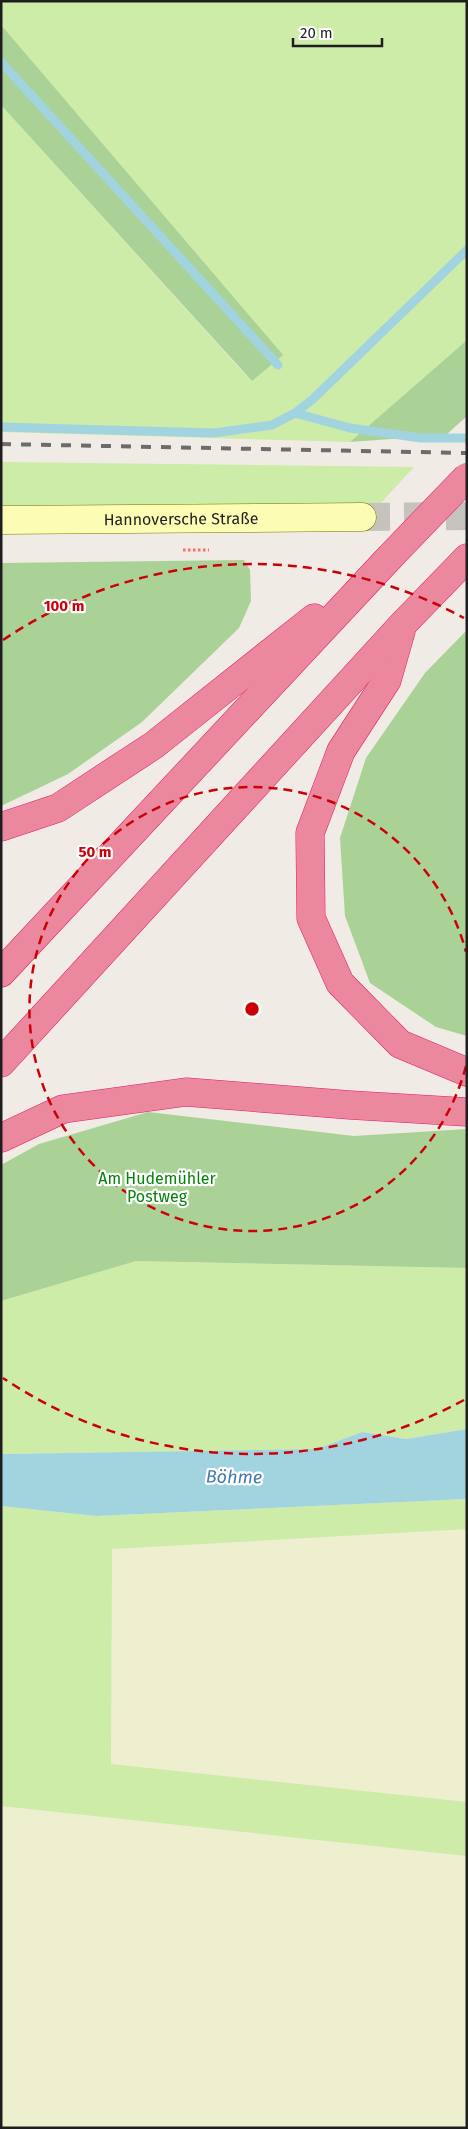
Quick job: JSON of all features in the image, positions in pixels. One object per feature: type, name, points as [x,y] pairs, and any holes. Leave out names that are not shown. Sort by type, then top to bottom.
[{"type":"highway","points":[[1,973],[467,477]]},
{"type":"highway","points":[[1,827],[58,808],[154,745],[389,558]]},
{"type":"highway","points":[[1,1063],[403,624],[467,558]]},
{"type":"highway","points":[[403,624],[387,680],[341,751],[310,833],[311,918],[340,983],[400,1044],[467,1072]]},
{"type":"highway","points":[[1,1138],[63,1109],[186,1092],[467,1112]]},
{"type":"main road","name":"Hannoversche Straße","points":[[1,520],[362,517]]},
{"type":"green space","points":[[1,1],[467,1],[467,340],[350,442],[1,432],[1,105],[251,381],[1,25]]},
{"type":"green space","points":[[1,25],[283,355],[252,381],[1,105]]},
{"type":"green space","points":[[467,340],[467,416],[446,435],[350,442]]},
{"type":"green space","points":[[1,462],[414,467],[379,505],[1,507]]},
{"type":"green space","points":[[244,560],[250,570],[251,601],[239,628],[142,722],[68,774],[1,806],[1,563]]},
{"type":"green space","points":[[467,630],[467,1036],[436,1027],[370,983],[345,916],[340,838],[366,758],[425,673]]},
{"type":"green space","name":"Am Hudemühler Postweg","points":[[148,1112],[354,1136],[467,1129],[467,1268],[136,1261],[1,1301],[1,1165],[39,1144]]},
{"type":"green space","points":[[136,1261],[467,1268],[467,1429],[406,1439],[362,1432],[317,1449],[1,1454],[1,1301]]},
{"type":"green space","points":[[467,1499],[467,1529],[112,1549],[111,1764],[467,1802],[467,1856],[1,1806],[1,1506],[96,1516]]},
{"type":"green space","points":[[467,1529],[467,1802],[111,1764],[112,1549]]},
{"type":"green space","points":[[1,1806],[467,1856],[467,2128],[1,2128]]},
{"type":"water","name":"Böhme","points":[[467,1429],[467,1499],[96,1516],[1,1506],[1,1454],[317,1449],[362,1432],[406,1439]]},
{"type":"waterway","points":[[1,62],[278,365]]},
{"type":"waterway","points":[[1,427],[214,433],[272,425],[295,413],[313,399],[467,250]]},
{"type":"waterway","points":[[295,413],[350,428],[421,438],[467,438]]},
{"type":"tunnel","points":[[362,517],[467,516]]},
{"type":"railway","points":[[1,444],[467,453]]}]
